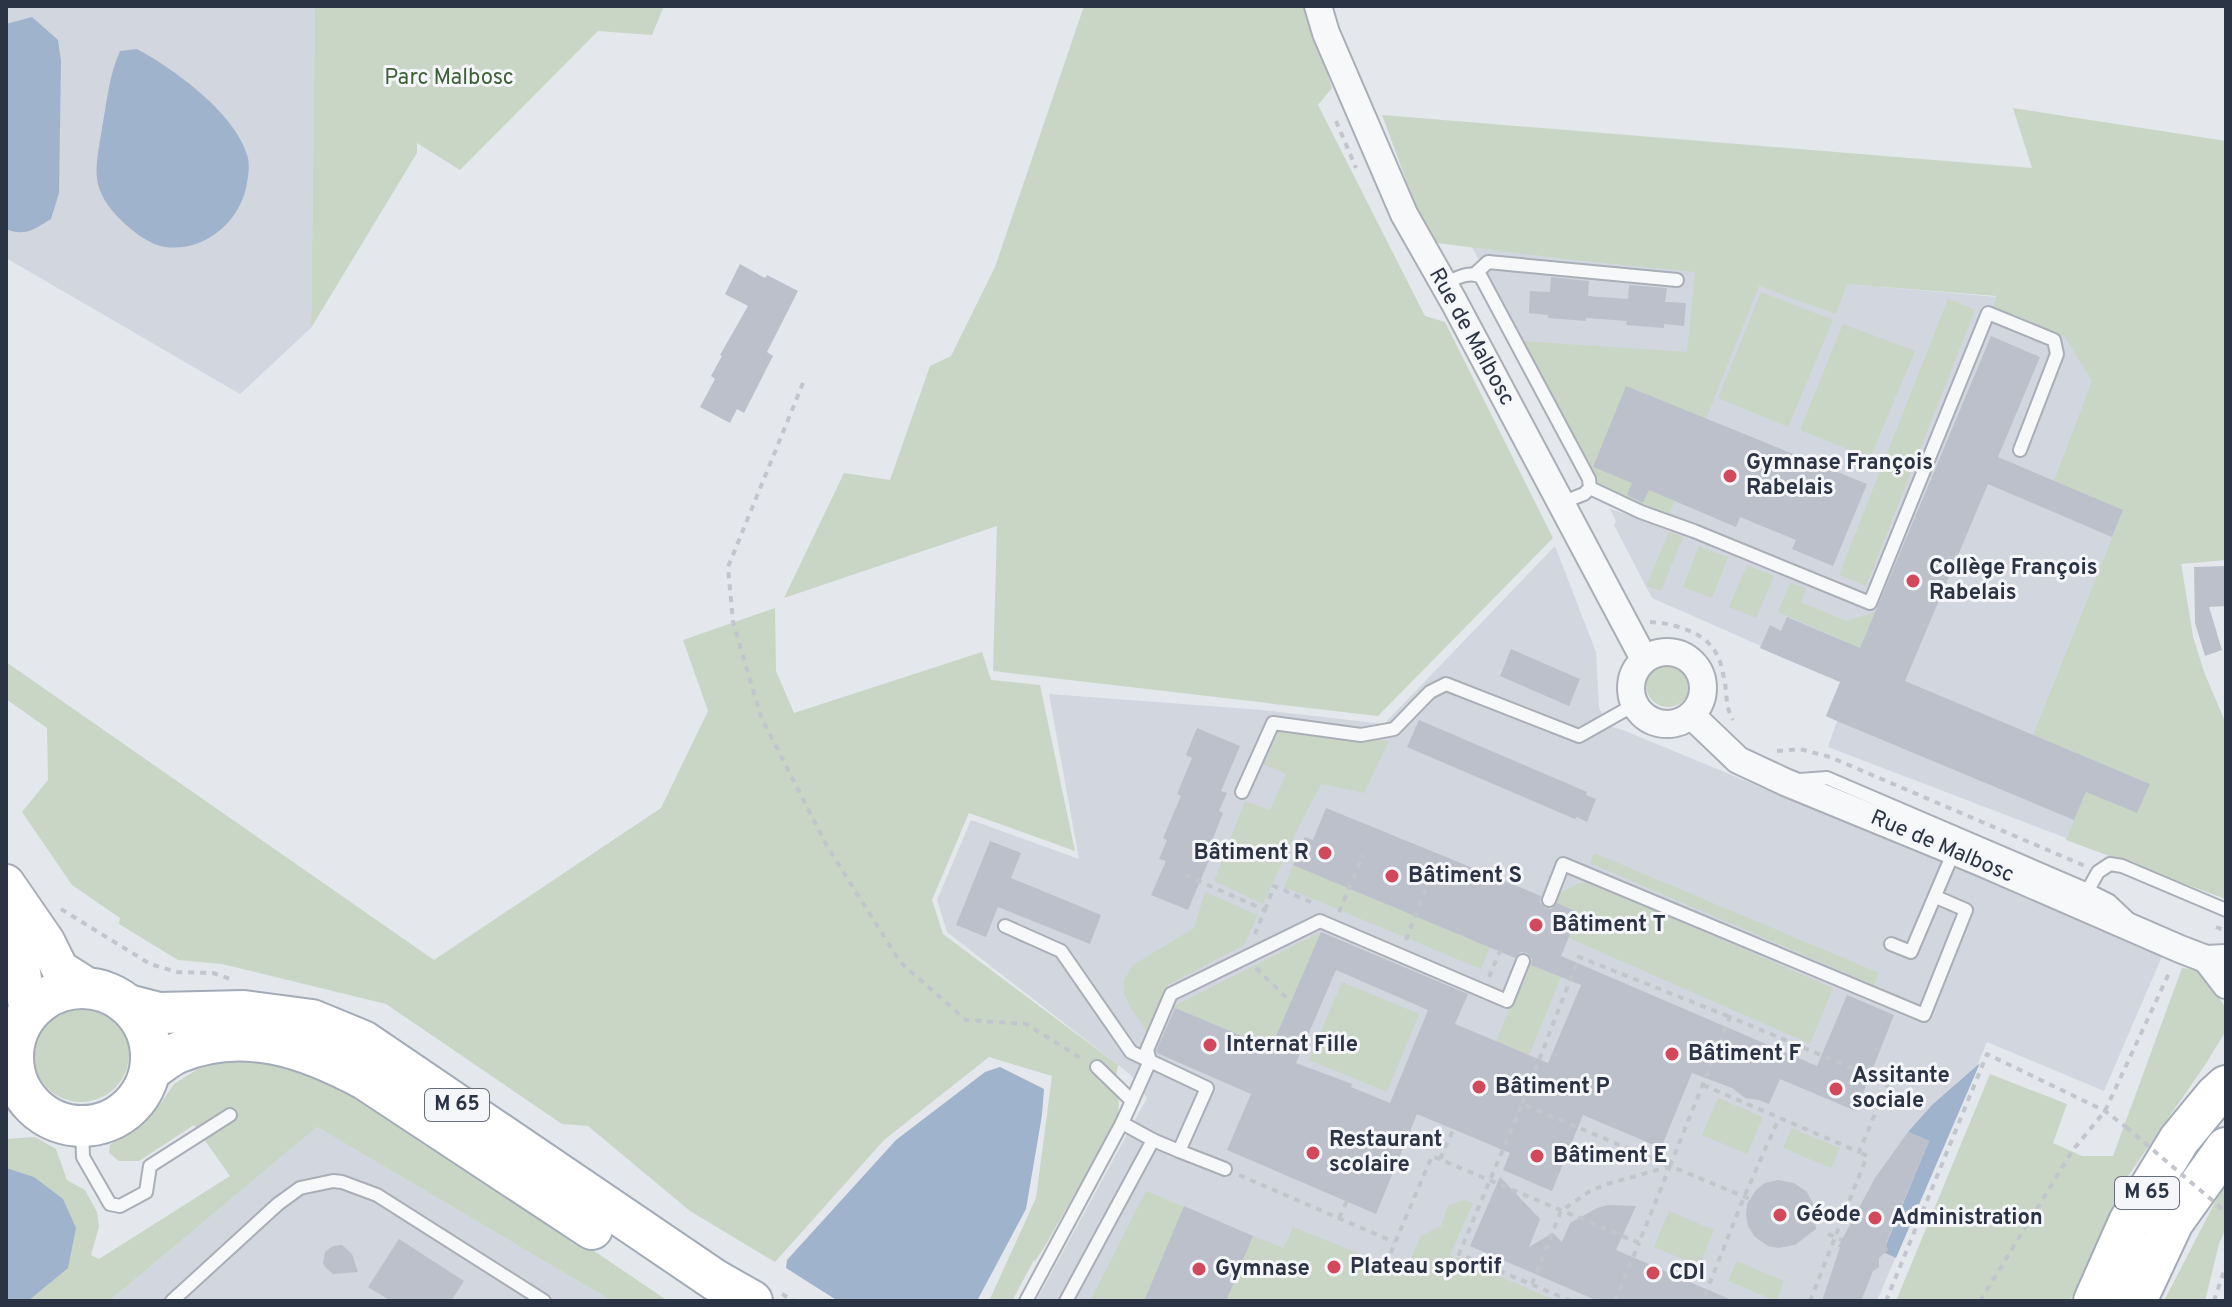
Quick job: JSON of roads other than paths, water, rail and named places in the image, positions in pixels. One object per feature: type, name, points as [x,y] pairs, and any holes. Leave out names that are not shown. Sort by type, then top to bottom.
[{"type":"main road","points":[[6,883],[46,941],[60,969],[90,988],[111,994],[128,1005],[141,1018],[152,1052],[151,1070],[145,1088],[134,1104],[119,1117],[82,1127],[19,1110],[22,1091],[9,1057],[20,1027],[40,1002],[56,993],[90,988]]},
{"type":"main road","points":[[6,931],[21,965],[28,1014]]},
{"type":"main road","name":"M 65","points":[[128,1005],[159,1013],[244,1011],[312,1020],[363,1041],[715,1280],[752,1301]]},
{"type":"main road","name":"M 65","points":[[151,1070],[175,1054],[207,1043],[245,1040],[282,1045],[329,1060],[366,1080],[699,1301]]},
{"type":"main road","name":"M 65","points":[[2094,1301],[2129,1222],[2179,1140],[2223,1082]]},
{"type":"main road","name":"M 65","points":[[2136,1301],[2173,1222],[2226,1148]]},
{"type":"street","name":"Rue de Malbosc","points":[[1318,6],[1326,33],[1404,214],[1644,659]]},
{"type":"street","points":[[1667,652],[1690,660],[1699,671],[1703,683],[1702,695],[1691,715],[1680,722],[1668,724],[1656,723],[1642,715],[1634,705],[1631,680],[1644,659],[1667,652]]},
{"type":"street","name":"Rue de Malbosc","points":[[1691,715],[1738,760],[1785,782],[2142,931],[2216,958],[2226,985]]},
{"type":"lane","points":[[1475,274],[1488,262],[1677,280]]},
{"type":"lane","points":[[1444,284],[1465,275],[1481,277],[1589,479],[1590,488]]},
{"type":"lane","points":[[1590,488],[1641,512],[1870,603],[1988,313],[2054,340],[2057,354],[2020,450]]},
{"type":"lane","points":[[1561,503],[1584,494],[1590,488]]},
{"type":"lane","points":[[1242,792],[1273,723],[1361,735],[1394,729],[1430,692],[1446,684],[1579,736],[1634,705]]},
{"type":"lane","points":[[1785,782],[1827,778],[2088,890],[2110,901],[2142,931]]},
{"type":"lane","points":[[1891,944],[1911,952],[1954,851]]},
{"type":"lane","points":[[1549,900],[1563,864],[1924,1015],[1966,910],[1936,897]]},
{"type":"lane","points":[[2088,890],[2098,872],[2110,864],[2122,866],[2226,910]]},
{"type":"lane","points":[[1026,1301],[1122,1123],[1150,1061],[1147,1050],[1171,994],[1320,921],[1507,1001],[1523,961]]},
{"type":"lane","points":[[1005,926],[1061,951],[1131,1052],[1207,1088],[1179,1151]]},
{"type":"lane","points":[[1097,1067],[1132,1101]]},
{"type":"lane","points":[[82,1127],[83,1157],[110,1204],[120,1206],[146,1192],[150,1166],[230,1115]]},
{"type":"lane","points":[[1122,1123],[1153,1140],[1225,1169]]},
{"type":"lane","points":[[1066,1301],[1153,1140]]},
{"type":"lane","points":[[172,1301],[278,1204],[300,1188],[333,1181],[377,1195],[544,1301]]},
{"type":"water","points":[[32,17],[58,40],[61,61],[59,193],[51,219],[35,229],[19,232],[6,229],[6,24]]},
{"type":"water","points":[[137,49],[168,68],[218,109],[242,142],[248,158],[246,188],[235,213],[217,233],[193,245],[165,247],[142,238],[104,200],[97,179],[113,70],[120,51]]},
{"type":"water","points":[[1980,1063],[1896,1258],[1883,1252],[1929,1141],[1908,1132],[1932,1105]]},
{"type":"water","points":[[1000,1067],[1044,1089],[1042,1115],[1026,1209],[977,1301],[838,1301],[786,1268],[787,1260],[896,1140],[985,1072]]},
{"type":"water","points":[[6,1168],[34,1177],[63,1199],[76,1228],[68,1268],[28,1301],[6,1301]]},
{"type":"place","name":"Gymnase François Rabelais","points":[[1730,476]]},
{"type":"place","name":"Collège François Rabelais","points":[[1913,581]]},
{"type":"place","name":"Bâtiment R","points":[[1325,853]]},
{"type":"place","name":"Bâtiment S","points":[[1392,876]]},
{"type":"place","name":"Bâtiment T","points":[[1536,925]]},
{"type":"place","name":"Internat Fille","points":[[1210,1045]]},
{"type":"place","name":"Bâtiment F","points":[[1672,1054]]},
{"type":"place","name":"Bâtiment P","points":[[1479,1087]]},
{"type":"place","name":"Assitante sociale","points":[[1836,1089]]},
{"type":"place","name":"Restaurant scolaire","points":[[1313,1153]]},
{"type":"place","name":"Bâtiment E","points":[[1537,1156]]},
{"type":"place","name":"Géode","points":[[1780,1215]]},
{"type":"place","name":"Administration","points":[[1875,1218]]},
{"type":"place","name":"Plateau sportif","points":[[1334,1267]]},
{"type":"place","name":"Gymnase","points":[[1199,1269]]},
{"type":"place","name":"CDI","points":[[1653,1273]]},
{"type":"park label","name":"Parc Malbosc","points":[[449,78]]}]
